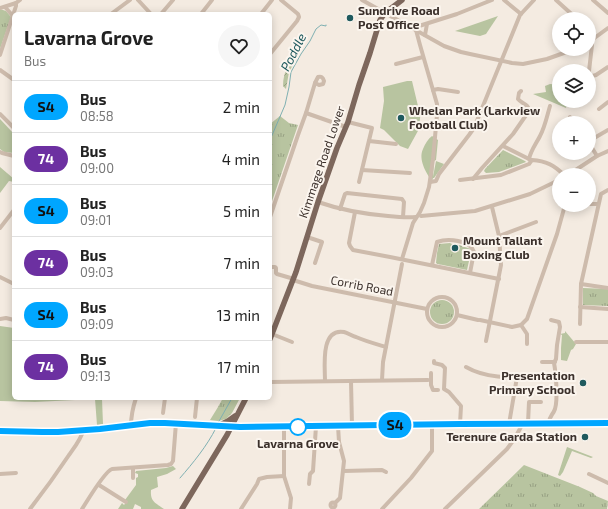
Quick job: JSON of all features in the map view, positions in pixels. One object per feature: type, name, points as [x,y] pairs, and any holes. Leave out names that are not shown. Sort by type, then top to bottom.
[{"type":"main road","name":"Kimmage Road Lower","points":[[273,323],[293,279],[318,202],[347,124],[382,16],[402,0]]},
{"type":"main road","points":[[182,509],[227,435],[245,400]]},
{"type":"main road","points":[[217,426],[238,414]]},
{"type":"main road","points":[[238,414],[239,421],[245,427]]},
{"type":"main road","points":[[0,431],[42,432],[83,430],[150,423],[176,423],[231,427],[284,427],[608,423]]},
{"type":"main road","points":[[217,426],[227,435]]},
{"type":"street","points":[[2,8],[20,0]]},
{"type":"street","points":[[114,12],[130,0]]},
{"type":"street","points":[[138,0],[149,12]]},
{"type":"street","points":[[163,12],[173,0]]},
{"type":"street","points":[[203,12],[212,0]]},
{"type":"street","points":[[263,12],[272,0]]},
{"type":"street","points":[[272,52],[297,22],[299,17],[298,14],[281,0]]},
{"type":"street","points":[[362,0],[444,46],[461,52],[519,64],[555,56]]},
{"type":"street","points":[[416,30],[419,26],[492,0]]},
{"type":"street","points":[[504,0],[521,14]]},
{"type":"street","points":[[430,184],[432,186],[436,181],[439,174],[474,128],[521,14],[534,0]]},
{"type":"street","points":[[556,0],[569,12]]},
{"type":"street","points":[[593,0],[608,13]]},
{"type":"street","points":[[14,12],[16,3]]},
{"type":"street","points":[[2,8],[12,15]]},
{"type":"street","points":[[419,42],[422,36],[425,35],[427,24]]},
{"type":"street","points":[[0,55],[12,28]]},
{"type":"street","points":[[596,36],[608,28]]},
{"type":"street","points":[[382,380],[386,342],[402,262],[413,222],[420,212],[427,196],[433,159],[437,104],[416,30]]},
{"type":"street","points":[[396,64],[423,57]]},
{"type":"street","points":[[596,76],[608,67]]},
{"type":"street","points":[[0,70],[12,79]]},
{"type":"street","points":[[272,212],[315,83]]},
{"type":"street","points":[[433,90],[438,89],[458,92]]},
{"type":"street","points":[[474,179],[524,120],[529,110],[528,106],[517,98],[521,91]]},
{"type":"street","points":[[599,109],[608,102]]},
{"type":"street","points":[[460,180],[503,174],[529,164],[531,160],[530,152],[547,121],[550,106]]},
{"type":"street","points":[[306,113],[347,124],[372,128],[359,182]]},
{"type":"street","points":[[0,114],[12,126]]},
{"type":"street","points":[[596,137],[608,128]]},
{"type":"street","points":[[369,141],[396,144]]},
{"type":"street","points":[[503,146],[531,160],[541,160],[558,168]]},
{"type":"street","points":[[579,168],[608,151]]},
{"type":"street","points":[[0,152],[2,154],[12,156]]},
{"type":"street","points":[[482,168],[485,177]]},
{"type":"street","points":[[362,170],[410,173]]},
{"type":"street","points":[[421,216],[469,212],[492,207],[530,194],[552,183]]},
{"type":"street","points":[[580,324],[581,284],[598,204],[601,194],[608,190]]},
{"type":"street","points":[[340,209],[344,194],[347,193],[402,199],[404,202],[403,217]]},
{"type":"street","points":[[318,202],[355,212],[416,218]]},
{"type":"street","points":[[486,341],[499,279],[501,260],[499,236],[492,207]]},
{"type":"street","points":[[355,212],[349,243],[353,250],[390,257],[402,262],[432,265],[499,279]]},
{"type":"street","points":[[457,315],[512,327],[521,325],[527,319],[557,234],[563,212]]},
{"type":"street","points":[[0,228],[12,213]]},
{"type":"street","points":[[499,236],[536,222]]},
{"type":"street","points":[[307,238],[322,242],[315,263]]},
{"type":"street","points":[[432,265],[437,242],[448,240],[458,242],[470,246],[474,252],[470,273]]},
{"type":"street","name":"Corrib Road","points":[[272,267],[276,268],[277,274],[312,286],[427,309]]},
{"type":"street","points":[[0,277],[12,283]]},
{"type":"street","points":[[581,284],[608,288]]},
{"type":"street","points":[[443,297],[453,301],[458,310],[456,319],[452,325],[437,327],[429,320],[427,316],[427,309],[433,300],[443,297]]},
{"type":"street","points":[[580,307],[608,309]]},
{"type":"street","points":[[0,319],[6,318],[12,320]]},
{"type":"street","points":[[549,423],[556,404],[556,371],[554,365],[560,324],[559,322],[551,320]]},
{"type":"street","points":[[521,325],[527,334],[527,344]]},
{"type":"street","points":[[559,330],[565,332]]},
{"type":"street","points":[[326,381],[325,355],[326,346],[331,335],[338,332],[346,333],[386,347]]},
{"type":"street","points":[[272,336],[292,342]]},
{"type":"street","points":[[576,342],[608,342]]},
{"type":"street","points":[[434,361],[434,364],[442,365],[445,368],[444,389],[461,404],[460,424]]},
{"type":"street","points":[[542,362],[555,362]]},
{"type":"street","points":[[466,367],[470,370],[491,375],[531,377]]},
{"type":"street","points":[[431,373],[431,385],[433,390],[438,390]]},
{"type":"street","points":[[509,424],[517,377]]},
{"type":"street","points":[[272,382],[428,380]]},
{"type":"street","points":[[351,381],[352,426]]},
{"type":"street","points":[[131,424],[135,400]]},
{"type":"street","points":[[163,413],[166,400]]},
{"type":"street","points":[[195,417],[197,400]]},
{"type":"street","points":[[446,509],[507,449],[526,423],[529,402],[541,402]]},
{"type":"street","points":[[83,509],[109,471],[112,469],[171,464],[173,461],[176,423]]},
{"type":"street","points":[[382,509],[411,478],[432,451],[432,424]]},
{"type":"street","points":[[516,424],[517,434]]},
{"type":"street","points":[[309,484],[310,474],[313,471],[316,426]]},
{"type":"street","points":[[335,503],[340,498],[344,470],[344,461],[339,442],[338,426]]},
{"type":"street","points":[[284,427],[284,476],[291,498],[290,509]]},
{"type":"street","points":[[30,509],[73,450],[83,430]]},
{"type":"street","points":[[133,468],[133,478]]},
{"type":"street","points":[[344,470],[382,470],[386,472]]},
{"type":"street","points":[[0,474],[16,473]]},
{"type":"street","points":[[589,474],[608,483]]},
{"type":"street","points":[[241,509],[259,479],[284,476]]},
{"type":"street","points":[[99,485],[126,502]]},
{"type":"green space","points":[[0,9],[6,11],[11,17],[0,49]]},
{"type":"green space","points":[[498,16],[486,34],[480,36],[455,31]]},
{"type":"green space","points":[[297,47],[301,50],[289,72],[286,89],[283,86],[284,75]]},
{"type":"green space","name":"Whelan Park (Larkview Football Club)","points":[[412,81],[418,106],[421,108],[419,129],[408,149],[400,146],[380,128],[384,101],[383,87]]},
{"type":"green space","points":[[552,84],[552,102],[533,94],[546,92],[545,86]]},
{"type":"green space","points":[[280,116],[289,123],[298,125],[272,201],[272,122]]},
{"type":"green space","points":[[0,119],[12,132],[12,153],[4,152],[0,149]]},
{"type":"green space","points":[[432,136],[438,140],[433,177],[436,161],[444,164],[432,181],[425,170],[421,157],[425,145]]},
{"type":"green space","points":[[503,150],[526,162],[499,172],[486,173],[484,171],[485,169]]},
{"type":"green space","points":[[0,167],[12,177],[12,182],[9,181],[0,193]]},
{"type":"green space","points":[[439,244],[452,244],[451,249],[458,250],[459,245],[471,249],[467,270],[436,263]]},
{"type":"green space","points":[[583,288],[608,289],[608,306],[583,305]]},
{"type":"green space","points":[[442,300],[451,303],[454,312],[451,321],[442,324],[433,321],[430,312],[433,303]]},
{"type":"green space","points":[[0,326],[12,328],[12,400],[75,400],[35,402],[0,401]]},
{"type":"green space","points":[[565,331],[576,344],[571,350],[567,361],[561,360],[562,335],[560,334],[565,333]]},
{"type":"green space","points":[[95,400],[102,400],[103,424],[97,425]]},
{"type":"green space","points":[[222,400],[239,400],[232,413],[226,419],[218,421],[210,420]]},
{"type":"green space","points":[[567,447],[593,457],[591,458],[572,451],[560,476],[558,475]]},
{"type":"green space","points":[[524,465],[593,493],[596,496],[608,501],[607,509],[479,509]]},
{"type":"green space","points":[[173,466],[176,469],[157,477],[158,487],[151,490],[151,497],[153,500],[164,509],[141,509],[141,507],[135,504],[133,509],[118,509],[122,503],[124,505],[127,501],[125,500],[136,485],[136,478],[138,477],[138,474],[135,473],[136,471]]},
{"type":"waterway","name":"Poddle","points":[[272,135],[285,105],[291,72],[316,29],[321,25],[326,25]]},
{"type":"waterway","name":"Poddle","points":[[218,423],[231,400]]},
{"type":"waterway","name":"Poddle","points":[[180,478],[204,448],[216,428]]},
{"type":"bus line","name":"S4","points":[[0,431],[58,432],[150,423],[226,427],[266,427],[608,423]]},
{"type":"place","name":"Sundrive Road Post Office","points":[[350,18]]},
{"type":"place","name":"Whelan Park (Larkview Football Club)","points":[[401,118]]},
{"type":"place","name":"Mount Tallant Boxing Club","points":[[455,248]]},
{"type":"place","name":"Presentation Primary School","points":[[583,383]]},
{"type":"place","name":"Lavarna Grove","points":[[298,427]]},
{"type":"place","name":"Terenure Garda Station","points":[[585,437]]}]
